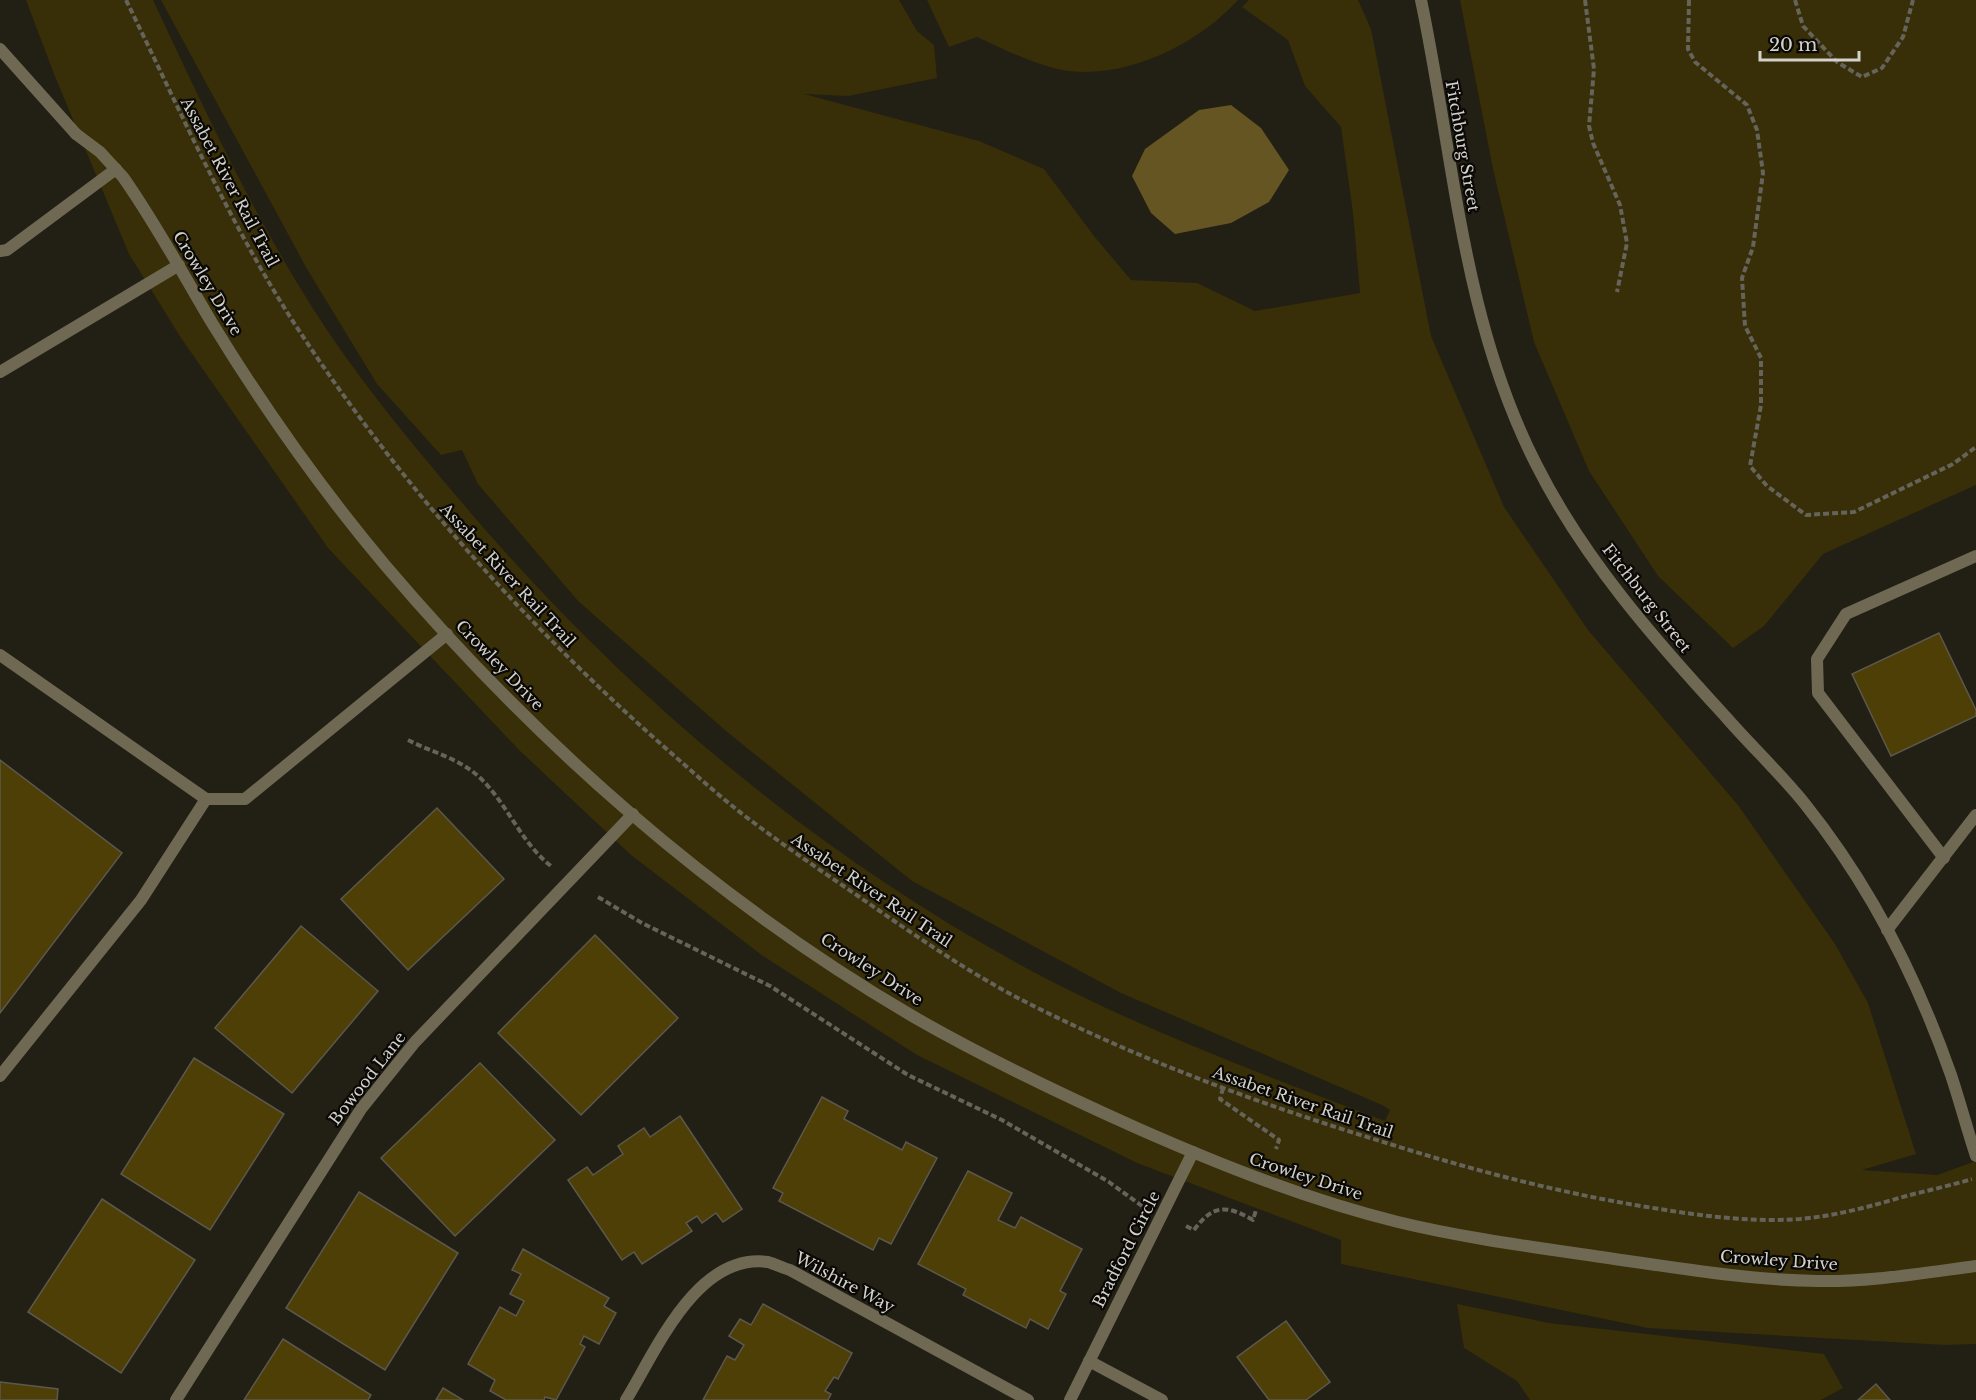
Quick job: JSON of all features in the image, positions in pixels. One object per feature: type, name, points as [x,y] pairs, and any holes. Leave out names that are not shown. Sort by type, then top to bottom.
[{"type":"street","name":"Fitchburg Street","points":[[1421,0],[1469,269],[1496,374],[1536,465],[1591,554],[1660,643],[1768,761],[1844,856],[1887,930],[1939,1044],[1976,1156]]},
{"type":"street","name":"Crowley Drive","points":[[0,49],[76,134],[116,169],[143,206],[236,360],[297,450],[350,522],[447,634],[525,716],[633,814],[766,918],[914,1016],[1067,1097],[1193,1152],[1258,1178],[1395,1221],[1536,1248],[1774,1279],[1850,1281],[1976,1266]]},
{"type":"street","points":[[0,251],[7,250],[116,169]]},
{"type":"street","points":[[0,372],[179,265]]},
{"type":"street","points":[[1944,858],[1818,693],[1817,659],[1846,614],[1976,556]]},
{"type":"street","points":[[0,655],[206,799],[245,799],[447,634]]},
{"type":"street","points":[[0,1076],[141,900],[206,799]]},
{"type":"street","name":"Bowood Lane","points":[[176,1400],[361,1109],[415,1042],[633,814]]},
{"type":"street","points":[[1887,930],[1976,815]]},
{"type":"street","name":"Bradford Circle","points":[[1070,1400],[1193,1152]]},
{"type":"street","name":"Wilshire Way","points":[[626,1400],[688,1299],[706,1281],[726,1269],[748,1262],[769,1263],[790,1270],[1028,1400]]},
{"type":"street","points":[[1089,1360],[1162,1400]]},
{"type":"path","name":"Assabet River Rail Trail","points":[[126,0],[195,147],[247,244],[292,321],[354,410],[406,478],[471,556],[551,642],[613,702],[758,826],[917,936],[1014,996],[1223,1088],[1298,1116],[1436,1159],[1570,1193],[1681,1213],[1768,1220],[1829,1216],[1866,1209],[1976,1177]]},
{"type":"path","points":[[1585,0],[1594,69],[1589,126],[1593,143],[1620,205],[1627,243],[1617,292]]},
{"type":"path","points":[[1689,0],[1688,49],[1695,62],[1747,105],[1757,130],[1763,173],[1753,247],[1742,278],[1745,326],[1761,358],[1761,405],[1750,466],[1767,486],[1806,515],[1854,512],[1953,464],[1976,447]]},
{"type":"path","points":[[1795,0],[1803,26],[1837,62],[1862,77],[1882,68],[1903,37],[1913,0]]},
{"type":"path","points":[[408,740],[464,765],[477,775],[528,843],[554,868]]},
{"type":"path","points":[[598,897],[642,923],[770,986],[908,1075],[1002,1120],[1109,1182],[1142,1206]]},
{"type":"path","points":[[1223,1088],[1220,1099],[1279,1140],[1276,1149]]},
{"type":"path","points":[[1186,1226],[1194,1230],[1202,1218],[1214,1210],[1236,1210],[1253,1220],[1256,1210]]},
{"type":"shaded area","points":[[26,0],[153,0],[228,156],[268,232],[312,307],[362,379],[434,470],[516,564],[583,634],[652,700],[724,763],[800,822],[878,878],[959,930],[1043,977],[1169,1036],[1385,1121],[1390,1110],[1382,1105],[1121,993],[912,881],[726,731],[578,601],[478,484],[462,450],[441,455],[377,384],[307,269],[161,0],[899,0],[917,31],[934,45],[937,78],[848,96],[804,94],[979,141],[1044,169],[1094,236],[1131,280],[1197,283],[1255,311],[1360,293],[1353,213],[1341,127],[1305,86],[1288,40],[1242,7],[1249,0],[1358,0],[1371,29],[1431,336],[1504,507],[1588,630],[1738,805],[1835,944],[1868,1003],[1916,1154],[1862,1170],[1937,1175],[1976,1161],[1976,1344],[1945,1345],[1648,1328],[1341,1264],[1341,1240],[1137,1163],[917,1055],[763,956],[631,855],[519,750],[328,548],[181,338],[129,254],[54,74]]},
{"type":"shaded area","points":[[927,0],[1238,0],[1221,17],[1179,46],[1131,65],[1106,71],[1081,72],[1036,63],[977,37],[949,47]]},
{"type":"shaded area","points":[[1460,0],[1976,0],[1976,485],[1823,554],[1764,626],[1733,648],[1658,576],[1589,471],[1534,342],[1493,169]]},
{"type":"shaded area","points":[[1231,105],[1261,128],[1289,170],[1269,202],[1231,223],[1175,234],[1151,213],[1132,176],[1145,149],[1199,110]]},
{"type":"shaded area","points":[[1457,1304],[1549,1323],[1824,1354],[1843,1388],[1821,1400],[1530,1400],[1517,1381],[1464,1348]]},
{"type":"building","points":[[1939,633],[1976,710],[1976,716],[1891,756],[1852,674]]},
{"type":"building","points":[[0,760],[122,853],[0,1013]]},
{"type":"building","points":[[437,808],[504,879],[408,970],[341,899]]},
{"type":"building","points":[[301,926],[378,991],[292,1093],[215,1028]]},
{"type":"building","points":[[595,935],[678,1018],[581,1115],[498,1033]]},
{"type":"building","points":[[194,1058],[284,1114],[210,1230],[121,1174]]},
{"type":"building","points":[[480,1063],[555,1140],[455,1236],[381,1158]]},
{"type":"building","points":[[822,1097],[848,1111],[844,1119],[902,1150],[906,1142],[937,1158],[891,1244],[879,1238],[873,1250],[779,1201],[783,1193],[773,1188]]},
{"type":"building","points":[[680,1116],[742,1209],[723,1222],[716,1213],[702,1223],[697,1216],[686,1223],[692,1231],[642,1264],[634,1252],[622,1260],[568,1180],[587,1167],[593,1175],[623,1154],[618,1146],[644,1128],[650,1137]]},
{"type":"building","points":[[968,1171],[1012,1193],[998,1220],[1015,1228],[1021,1217],[1082,1249],[1060,1291],[1066,1294],[1048,1329],[1030,1319],[1026,1328],[963,1295],[966,1289],[918,1264]]},
{"type":"building","points":[[359,1192],[458,1253],[385,1370],[286,1308]]},
{"type":"building","points":[[102,1199],[195,1260],[121,1373],[28,1312]]},
{"type":"building","points":[[523,1249],[609,1298],[604,1306],[616,1313],[599,1344],[584,1336],[580,1344],[585,1347],[556,1400],[545,1397],[544,1400],[506,1400],[490,1391],[495,1380],[468,1364],[500,1307],[516,1316],[524,1301],[510,1294],[521,1274],[512,1270]]},
{"type":"building","points":[[763,1304],[852,1353],[838,1379],[834,1377],[825,1391],[831,1394],[828,1400],[703,1400],[727,1356],[735,1360],[744,1345],[729,1336],[740,1319],[751,1325]]},
{"type":"building","points":[[1286,1321],[1330,1382],[1306,1400],[1269,1400],[1237,1357]]},
{"type":"building","points":[[283,1339],[371,1395],[368,1400],[244,1400]]},
{"type":"building","points":[[0,1382],[58,1389],[57,1400],[0,1400]]},
{"type":"building","points":[[1876,1384],[1890,1400],[1858,1400]]},
{"type":"building","points":[[443,1388],[463,1400],[436,1400]]}]
